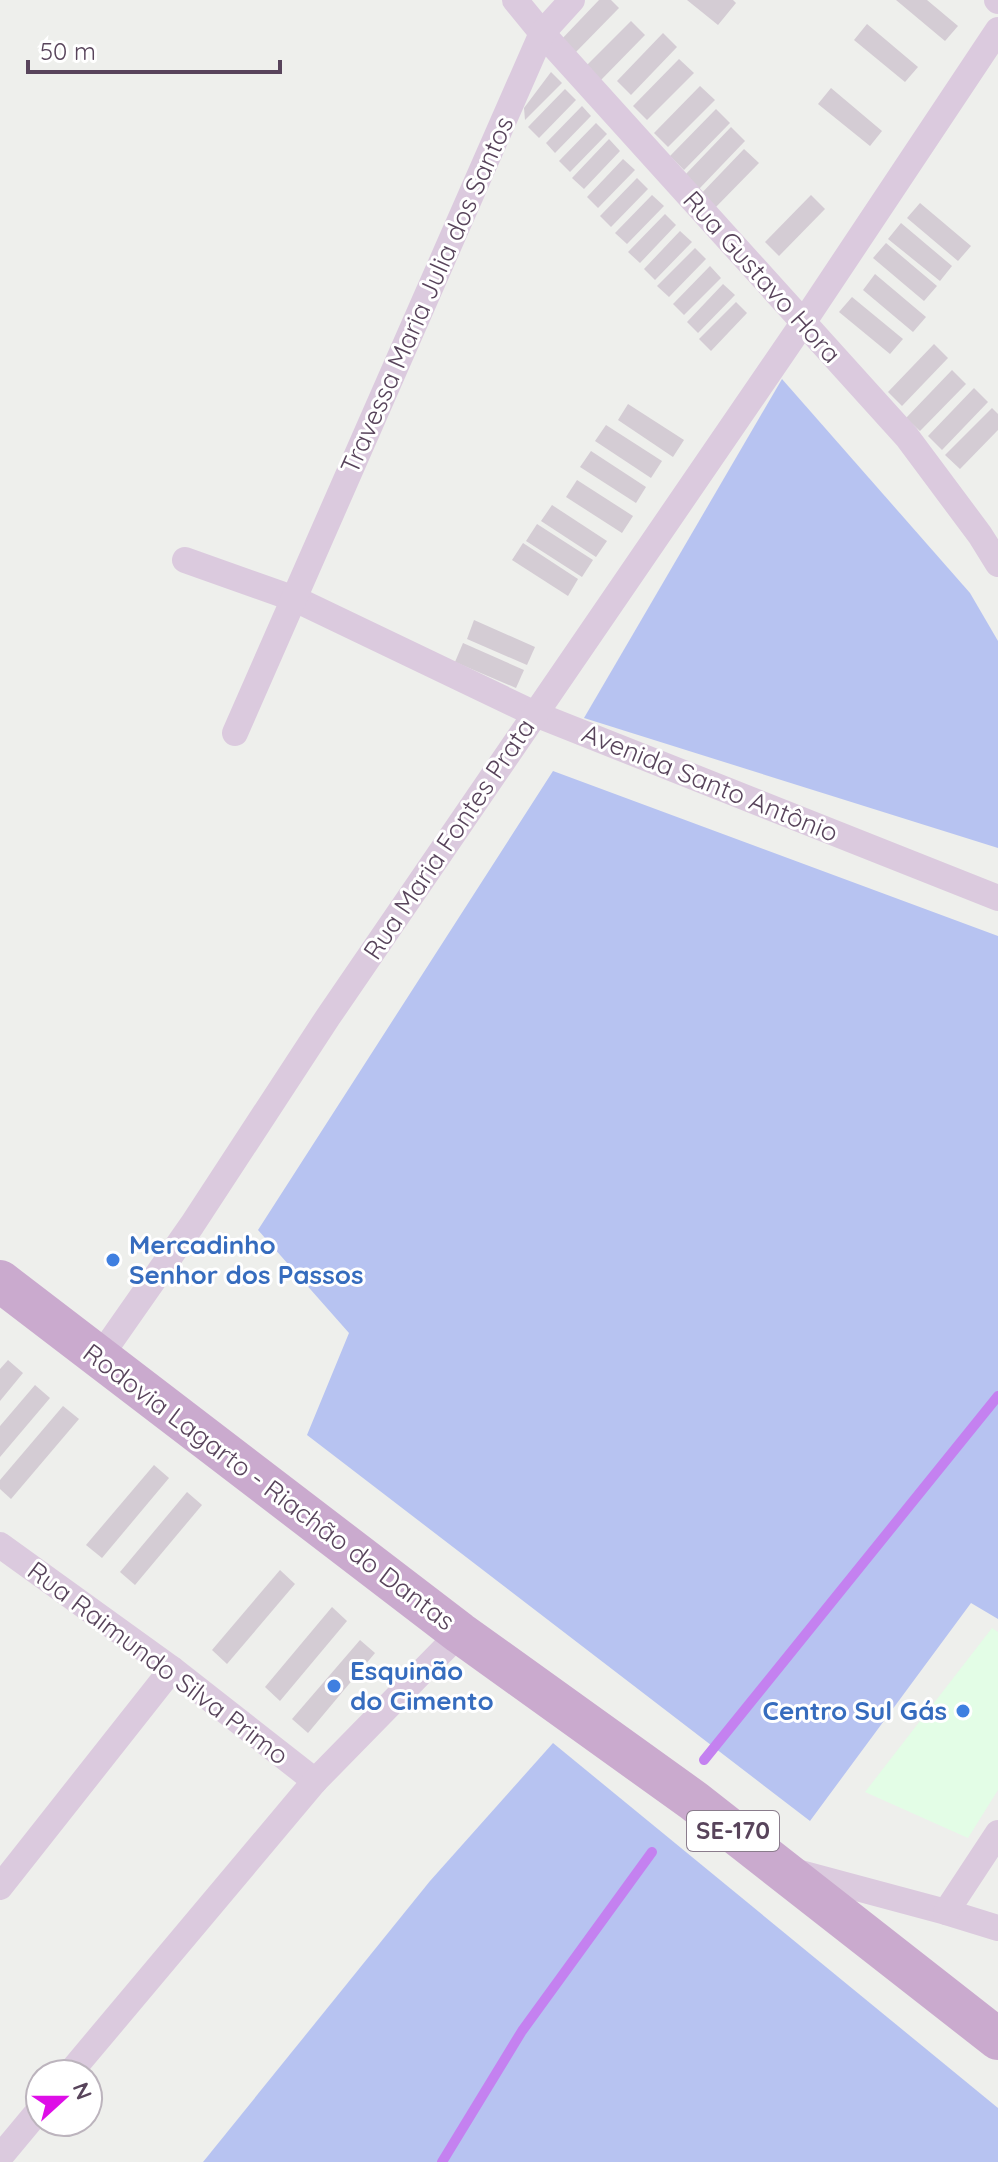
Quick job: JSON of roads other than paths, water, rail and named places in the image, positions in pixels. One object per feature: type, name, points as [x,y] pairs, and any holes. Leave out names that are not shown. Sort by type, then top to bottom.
[{"type":"main road","name":"Rodovia Lagarto - Riachão do Dantas","points":[[0,1281],[460,1633],[694,1801],[998,2039]]},
{"type":"street","name":"Rua Gustavo Hora","points":[[515,0],[907,437],[998,564]]},
{"type":"street","name":"Travessa Maria Julia dos Santos","points":[[235,733],[542,33],[572,0]]},
{"type":"street","name":"Rua Maria Fontes Prata","points":[[99,1358],[192,1225],[328,1017],[803,323],[998,30]]},
{"type":"street","name":"Avenida Santo Antônio","points":[[185,560],[295,599],[535,714],[998,898]]},
{"type":"street","name":"Rua Raimundo Silva Primo","points":[[0,1545],[172,1669],[315,1781]]},
{"type":"street","points":[[82,2058],[315,1781],[460,1633]]},
{"type":"street","points":[[0,1887],[172,1669]]},
{"type":"street","points":[[946,1912],[998,1833]]},
{"type":"street","points":[[782,1868],[998,1928]]},
{"type":"street","points":[[0,2157],[24,2128]]},
{"type":"waterway","points":[[704,1760],[998,1396]]},
{"type":"waterway","points":[[442,2162],[522,2031],[652,1852]]},
{"type":"place","name":"Mercadinho Senhor dos Passos","points":[[113,1260]]},
{"type":"place","name":"Esquinão do Cimento","points":[[334,1686]]},
{"type":"place","name":"Centro Sul Gás","points":[[963,1711]]}]
